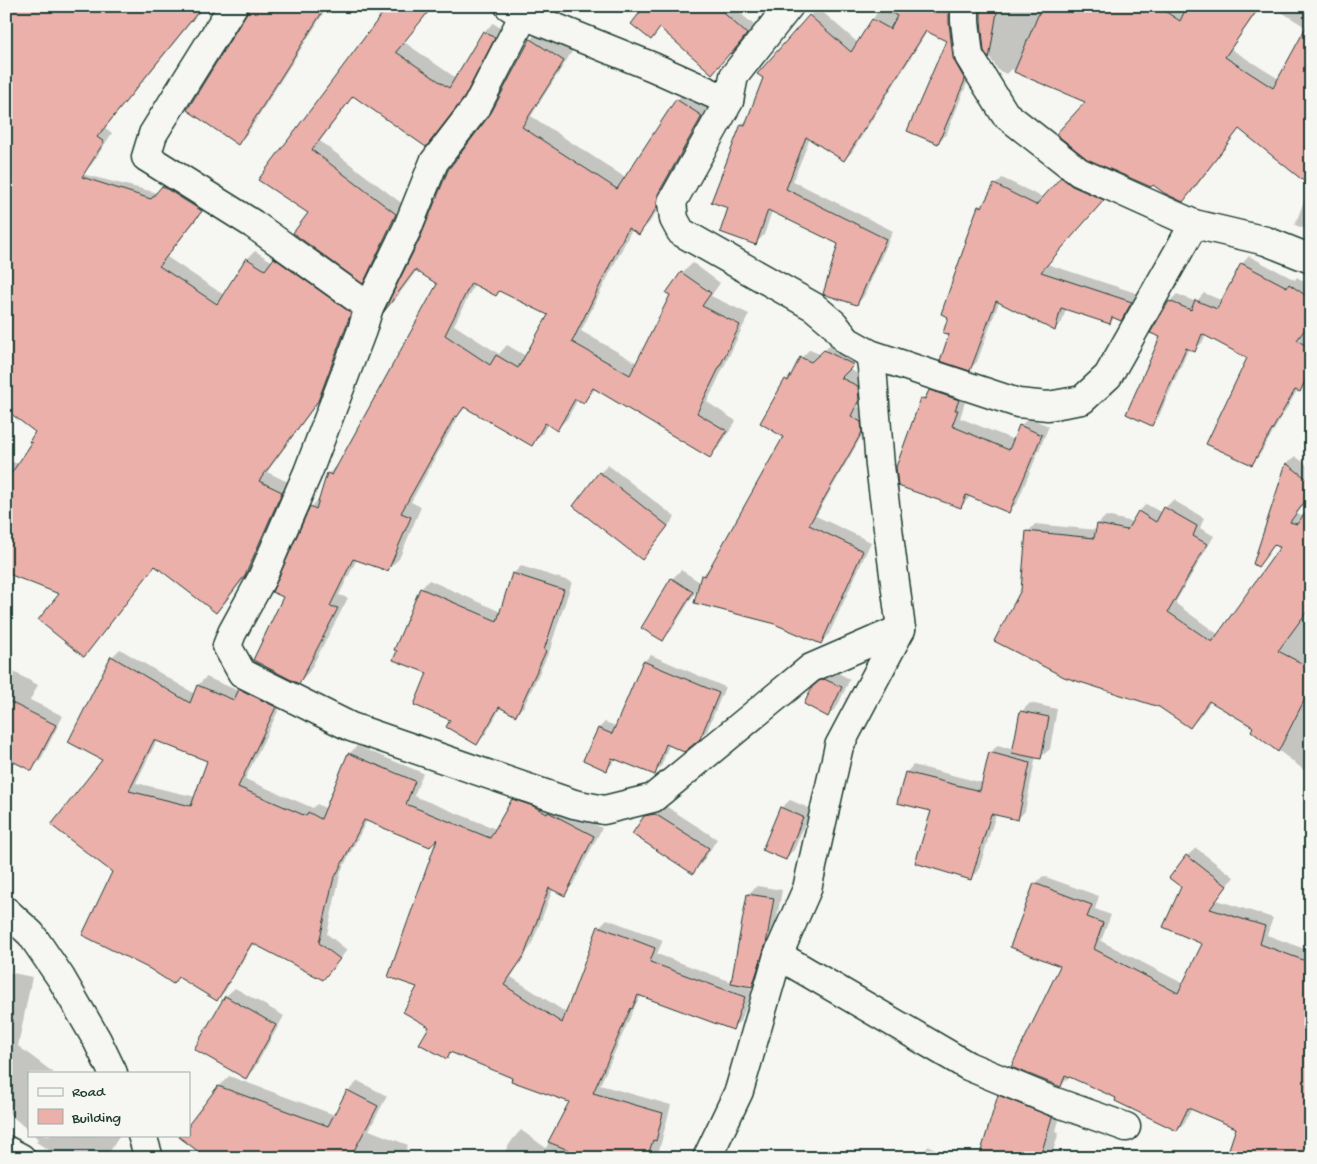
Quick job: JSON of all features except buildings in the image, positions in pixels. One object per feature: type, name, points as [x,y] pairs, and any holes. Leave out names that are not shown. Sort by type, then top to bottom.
[{"type":"street","points":[[233,6],[153,134],[146,157],[253,224],[369,307]]},
{"type":"street","points":[[789,6],[734,76],[729,100],[672,202],[674,219],[681,232],[814,307],[834,324],[847,341],[870,354],[1018,403],[1048,406],[1082,400],[1108,376],[1194,224]]},
{"type":"street","points":[[965,6],[970,56],[1005,114],[1079,172],[1194,224],[1266,241],[1311,259]]},
{"type":"street","points":[[729,100],[516,11],[477,106],[434,162],[407,229],[369,307],[308,472],[262,578],[232,633],[227,646],[242,673],[351,727],[574,804],[604,810],[653,798],[811,668],[901,629]]},
{"type":"street","points":[[706,1158],[739,1091],[778,955],[807,889],[839,746],[901,629],[880,466],[870,354]]},
{"type":"street","points":[[6,911],[30,934],[61,978],[97,1040],[113,1072]]},
{"type":"street","points":[[778,955],[968,1066],[1050,1100],[1126,1127]]},
{"type":"street","points":[[142,1136],[149,1158]]},
{"type":"street","points":[[6,1150],[21,1158]]}]
